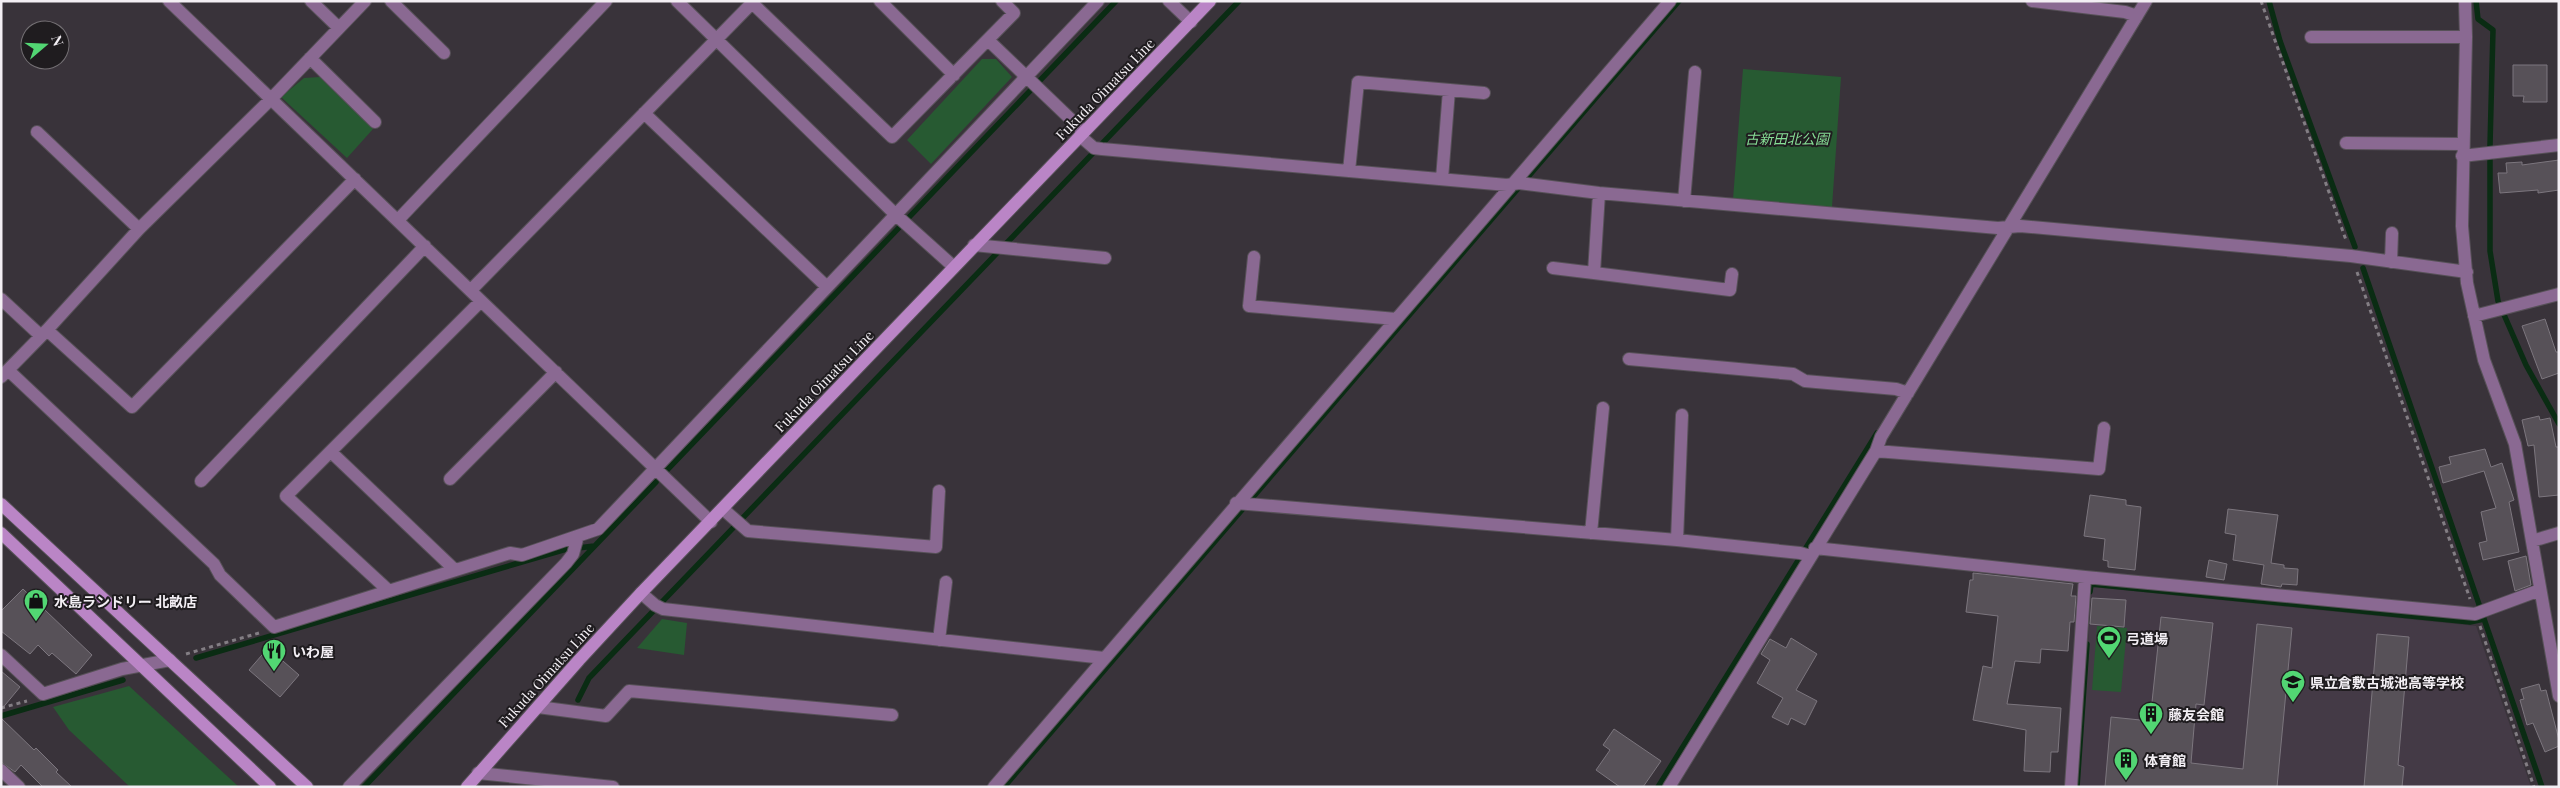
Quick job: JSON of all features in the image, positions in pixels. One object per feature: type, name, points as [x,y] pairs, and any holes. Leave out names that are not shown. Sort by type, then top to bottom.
[{"type":"main road","name":"Fukuda Oimatsu Line","points":[[466,787],[641,593],[1210,1]]},
{"type":"main road","points":[[1,504],[307,787]]},
{"type":"main road","points":[[1,533],[270,787]]},
{"type":"street","points":[[169,1],[711,522]]},
{"type":"street","points":[[311,1],[339,28]]},
{"type":"street","points":[[365,1],[271,99],[139,229],[44,333],[4,373],[214,564],[220,575],[274,627],[510,553],[522,555],[576,544]]},
{"type":"street","points":[[391,1],[444,53]]},
{"type":"street","points":[[398,220],[606,1]]},
{"type":"street","points":[[677,1],[897,216],[954,267]]},
{"type":"street","points":[[880,1],[954,75]]},
{"type":"street","points":[[471,290],[751,2],[892,138],[1014,13],[1002,1]]},
{"type":"street","points":[[349,787],[576,544],[598,529],[827,287],[1032,83],[1098,1]]},
{"type":"street","points":[[1169,1],[1190,22]]},
{"type":"street","points":[[994,787],[1104,658],[1243,504],[1396,319],[1519,184],[1670,1]]},
{"type":"street","points":[[2032,1],[2132,14]]},
{"type":"street","points":[[1669,787],[1808,553],[1876,451],[1903,392],[2005,228],[2132,14],[2146,1]]},
{"type":"street","points":[[2464,1],[2466,37],[2462,150],[2462,226],[2466,272],[2484,360],[2515,444],[2559,696]]},
{"type":"street","points":[[2311,37],[2466,37]]},
{"type":"street","points":[[988,40],[1098,148],[1442,179],[1519,184],[1599,194],[2005,228],[2020,226],[2351,256],[2466,272]]},
{"type":"street","points":[[310,58],[375,122]]},
{"type":"street","points":[[1684,201],[1695,72]]},
{"type":"street","points":[[1350,171],[1358,82],[1484,93]]},
{"type":"street","points":[[1442,179],[1449,90]]},
{"type":"street","points":[[644,113],[827,287]]},
{"type":"street","points":[[37,132],[139,229]]},
{"type":"street","points":[[2346,143],[2462,150],[2490,154],[2559,145]]},
{"type":"street","points":[[1,299],[132,407],[355,179]]},
{"type":"street","points":[[1594,273],[1599,194]]},
{"type":"street","points":[[2391,262],[2392,233]]},
{"type":"street","points":[[974,245],[1105,258]]},
{"type":"street","points":[[201,481],[425,246]]},
{"type":"street","points":[[1254,257],[1250,306],[1396,319]]},
{"type":"street","points":[[1553,268],[1730,290],[1732,274]]},
{"type":"street","points":[[2474,316],[2559,294]]},
{"type":"street","points":[[389,590],[286,496],[481,300]]},
{"type":"street","points":[[1629,359],[1793,374],[1804,381],[1903,392]]},
{"type":"street","points":[[450,479],[556,372]]},
{"type":"street","points":[[1591,533],[1603,408]]},
{"type":"street","points":[[1677,540],[1682,415]]},
{"type":"street","points":[[1876,451],[2099,469],[2104,428]]},
{"type":"street","points":[[331,452],[455,570]]},
{"type":"street","points":[[723,509],[748,531],[936,547],[938,492]]},
{"type":"street","points":[[1243,504],[1677,540],[2480,615],[2540,590]]},
{"type":"street","points":[[2532,541],[2559,533]]},
{"type":"street","points":[[2071,787],[2085,577]]},
{"type":"street","points":[[939,640],[946,582]]},
{"type":"street","points":[[641,593],[659,607],[1104,658]]},
{"type":"street","points":[[1,655],[43,694],[142,665],[170,660]]},
{"type":"street","points":[[538,707],[606,716],[629,691],[892,715]]},
{"type":"street","points":[[1,770],[19,787]]},
{"type":"street","points":[[478,774],[613,787]]},
{"type":"path","points":[[2261,1],[2480,615],[2534,787]]},
{"type":"path","points":[[182,655],[274,627]]},
{"type":"path","points":[[1,708],[43,694]]},
{"type":"shaded area","name":"県立倉敷古城池高等学校","points":[[2092,587],[2476,626],[2531,787],[2078,787]]},
{"type":"green space","points":[[982,59],[996,59],[1012,77],[931,164],[907,140]]},
{"type":"green space","name":"古新田北公園","points":[[1743,69],[1841,77],[1832,207],[1733,199]]},
{"type":"green space","points":[[320,77],[373,129],[347,158],[281,97],[304,78]]},
{"type":"green space","points":[[662,619],[687,623],[684,655],[637,648]]},
{"type":"green space","name":"弓道場","points":[[2097,626],[2127,628],[2121,692],[2092,690]]},
{"type":"green space","points":[[129,686],[239,787],[130,787],[69,730],[53,707]]},
{"type":"building","points":[[2513,65],[2547,65],[2547,102],[2523,102],[2524,96],[2513,96]]},
{"type":"building","points":[[2559,160],[2559,190],[2538,193],[2538,190],[2500,193],[2498,173],[2507,173],[2506,163],[2522,162],[2522,165]]},
{"type":"building","points":[[2545,319],[2556,352],[2559,352],[2559,373],[2542,379],[2522,326]]},
{"type":"building","points":[[2539,416],[2540,420],[2550,418],[2556,447],[2559,447],[2559,495],[2539,497],[2534,445],[2528,446],[2522,420]]},
{"type":"building","points":[[2485,449],[2491,467],[2502,463],[2514,500],[2509,502],[2519,552],[2483,560],[2479,543],[2487,541],[2481,512],[2496,508],[2484,471],[2443,483],[2439,467],[2451,464],[2449,457]]},
{"type":"building","points":[[2090,495],[2126,500],[2126,505],[2141,507],[2135,570],[2108,567],[2108,561],[2103,560],[2105,539],[2084,536]]},
{"type":"building","points":[[2228,509],[2278,515],[2271,563],[2284,565],[2284,568],[2298,569],[2297,585],[2282,584],[2281,587],[2261,584],[2264,565],[2233,560],[2236,535],[2225,533]]},
{"type":"building","points":[[2526,556],[2531,585],[2515,591],[2508,561]]},
{"type":"building","points":[[2209,560],[2227,564],[2224,580],[2206,577]]},
{"type":"building","points":[[1973,573],[2073,584],[2071,596],[2076,596],[2074,622],[2070,622],[2068,651],[2041,649],[2040,663],[2015,661],[2007,704],[2061,708],[2058,752],[2051,752],[2050,772],[2024,771],[2026,730],[1973,720],[1983,666],[1992,668],[1998,616],[1966,612],[1970,580],[1973,580]]},
{"type":"building","points":[[23,589],[92,655],[76,674],[52,653],[49,656],[38,645],[30,654],[1,631],[1,611]]},
{"type":"building","points":[[2092,598],[2126,600],[2124,627],[2090,624]]},
{"type":"building","points":[[2161,617],[2213,623],[2204,705],[2196,704],[2191,763],[2243,769],[2257,624],[2292,628],[2277,787],[2105,787],[2111,717],[2150,721]]},
{"type":"building","points":[[2377,634],[2409,637],[2398,765],[2404,767],[2402,787],[2364,787]]},
{"type":"building","points":[[1791,638],[1817,654],[1796,690],[1817,701],[1805,725],[1791,718],[1788,725],[1772,717],[1783,698],[1757,683],[1770,660],[1761,654],[1770,639],[1786,648]]},
{"type":"building","name":"いわ屋","points":[[268,648],[299,675],[280,697],[249,670]]},
{"type":"building","points":[[1,671],[20,687],[1,710]]},
{"type":"building","points":[[2539,684],[2541,691],[2546,690],[2559,740],[2559,746],[2545,752],[2533,723],[2527,725],[2520,700],[2524,699],[2521,689]]},
{"type":"building","points":[[1,718],[34,750],[36,748],[58,770],[56,772],[72,787],[43,787],[21,765],[15,772],[1,762]]},
{"type":"building","points":[[1614,729],[1661,761],[1643,787],[1620,787],[1596,770],[1610,750],[1603,745]]},
{"type":"waterway","points":[[667,470],[1116,1]]},
{"type":"waterway","points":[[578,700],[589,678],[1239,1]]},
{"type":"waterway","points":[[1004,787],[1679,1]]},
{"type":"waterway","points":[[2269,1],[2280,41],[2355,247]]},
{"type":"waterway","points":[[2476,1],[2478,19],[2493,30],[2490,251],[2498,301],[2526,365],[2559,424]]},
{"type":"waterway","points":[[2363,268],[2542,787]]},
{"type":"waterway","points":[[1658,787],[1877,433]]},
{"type":"waterway","points":[[364,787],[656,482]]},
{"type":"waterway","points":[[196,658],[563,550],[594,546]]},
{"type":"waterway","points":[[2090,592],[2091,584],[2470,622],[2484,619]]},
{"type":"waterway","points":[[2077,787],[2087,644]]},
{"type":"waterway","points":[[1,716],[123,680]]},
{"type":"place","name":"水島ランドリー 北畝店","points":[[36,622]]},
{"type":"place","name":"弓道場","points":[[2109,659]]},
{"type":"place","name":"いわ屋","points":[[274,672]]},
{"type":"place","name":"県立倉敷古城池高等学校","points":[[2293,703]]},
{"type":"place","name":"藤友会館","points":[[2151,735]]},
{"type":"place","name":"体育館","points":[[2126,781]]}]
